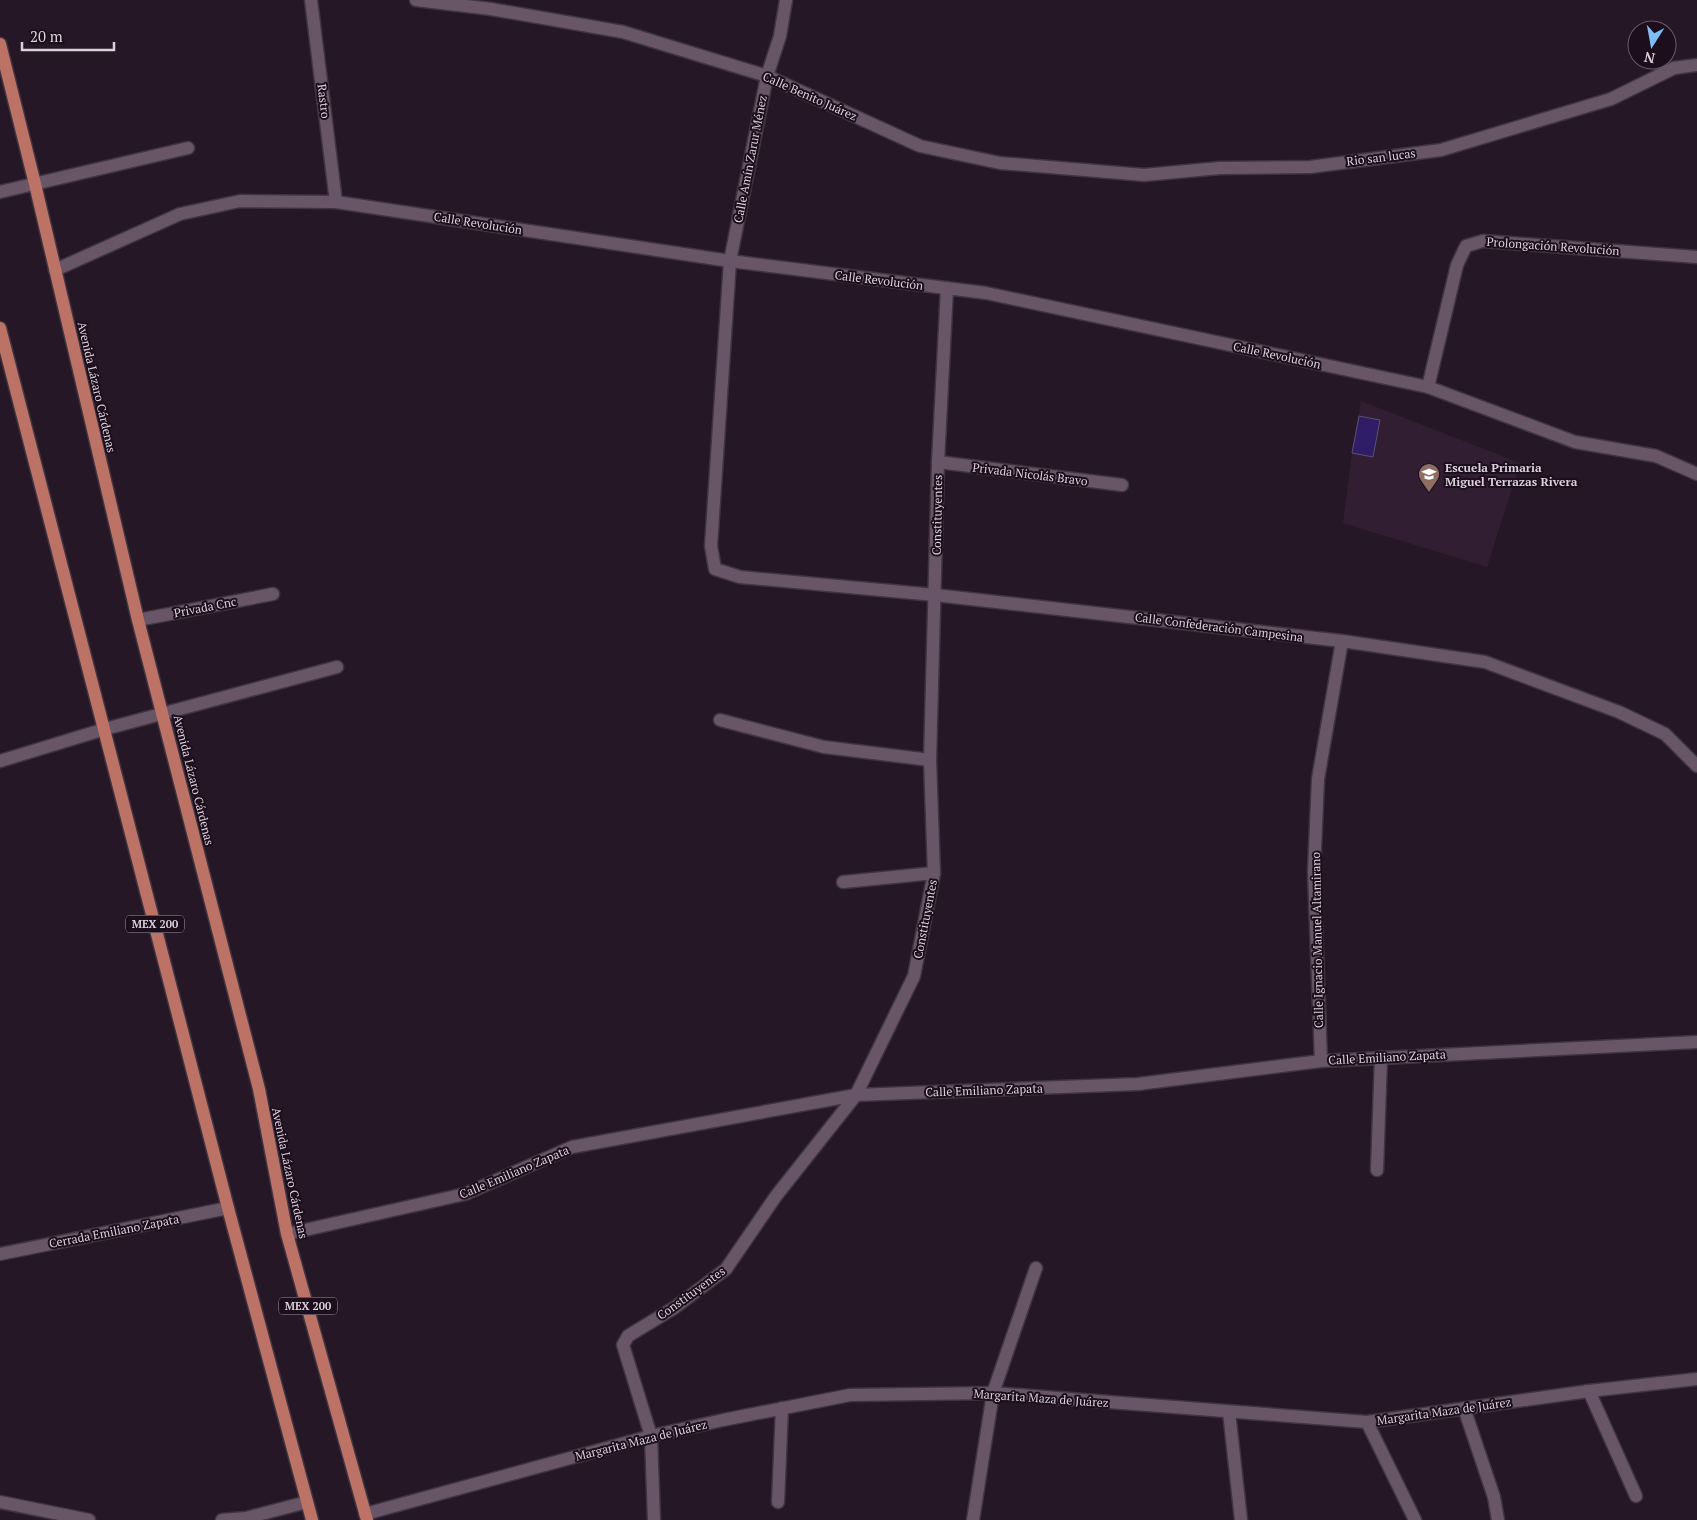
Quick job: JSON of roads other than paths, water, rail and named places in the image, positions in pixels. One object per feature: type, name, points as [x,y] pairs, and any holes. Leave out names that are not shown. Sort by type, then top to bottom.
[{"type":"main road","name":"Avenida Lázaro Cárdenas","points":[[0,44],[138,620],[259,1089],[288,1234],[366,1517]]},
{"type":"main road","name":"MEX 200","points":[[0,328],[228,1208],[312,1520]]},
{"type":"street","name":"Rastro","points":[[311,0],[336,202]]},
{"type":"street","name":"Calle Benito Juárez","points":[[416,0],[491,8],[623,32],[767,76],[920,146],[1000,163],[1144,175]]},
{"type":"street","name":"Calle Amín Zarur Ménez","points":[[716,569],[711,546],[730,261],[767,76],[780,36],[786,0]]},
{"type":"street","name":"Rio san lucas","points":[[1144,175],[1220,168],[1310,167],[1441,150],[1611,99],[1674,68],[1697,65]]},
{"type":"street","points":[[0,192],[188,148]]},
{"type":"street","name":"Calle Revolución","points":[[55,270],[180,214],[240,201],[336,202],[730,261],[986,293],[1428,387],[1576,442],[1656,456],[1697,474]]},
{"type":"street","name":"Prolongación Revolución","points":[[1428,387],[1457,266],[1466,246],[1483,241],[1697,257]]},
{"type":"street","name":"Constituyentes","points":[[654,1520],[651,1436],[623,1345],[628,1336],[674,1308],[726,1269],[776,1196],[856,1095],[914,976],[934,873],[930,760],[936,595],[938,462],[947,288]]},
{"type":"street","name":"Privada Nicolás Bravo","points":[[938,462],[1122,485]]},
{"type":"street","name":"Calle Confederación Campesina","points":[[716,569],[740,577],[936,595],[1342,641],[1485,662],[1619,712],[1666,734],[1697,766]]},
{"type":"street","name":"Privada Cnc","points":[[138,620],[272,594]]},
{"type":"street","name":"Calle Ignacio Manuel Altamirano","points":[[1321,1061],[1314,871],[1318,779],[1342,641]]},
{"type":"street","points":[[0,761],[162,712],[337,667]]},
{"type":"street","points":[[720,720],[824,747],[930,760]]},
{"type":"street","points":[[843,882],[934,873]]},
{"type":"street","name":"Calle Emiliano Zapata","points":[[288,1234],[465,1194],[572,1147],[856,1095],[1138,1084],[1321,1061],[1697,1042]]},
{"type":"street","points":[[1377,1170],[1381,1057]]},
{"type":"street","name":"Cerrada Emiliano Zapata","points":[[0,1254],[228,1208]]},
{"type":"street","points":[[973,1520],[993,1393],[1036,1268]]},
{"type":"street","name":"Margarita Maza de Juárez","points":[[366,1517],[651,1436],[850,1395],[993,1393],[1367,1422],[1589,1391],[1697,1379]]},
{"type":"street","points":[[1589,1391],[1636,1496]]},
{"type":"street","points":[[778,1502],[782,1408]]},
{"type":"street","points":[[1464,1408],[1494,1497],[1498,1520]]},
{"type":"street","points":[[1230,1412],[1241,1520]]},
{"type":"street","points":[[1367,1422],[1415,1520]]},
{"type":"street","points":[[0,1502],[89,1520]]},
{"type":"street","points":[[222,1520],[246,1518],[307,1502]]},
{"type":"place","name":"Escuela Primaria Miguel Terrazas Rivera","points":[[1429,493]]}]
